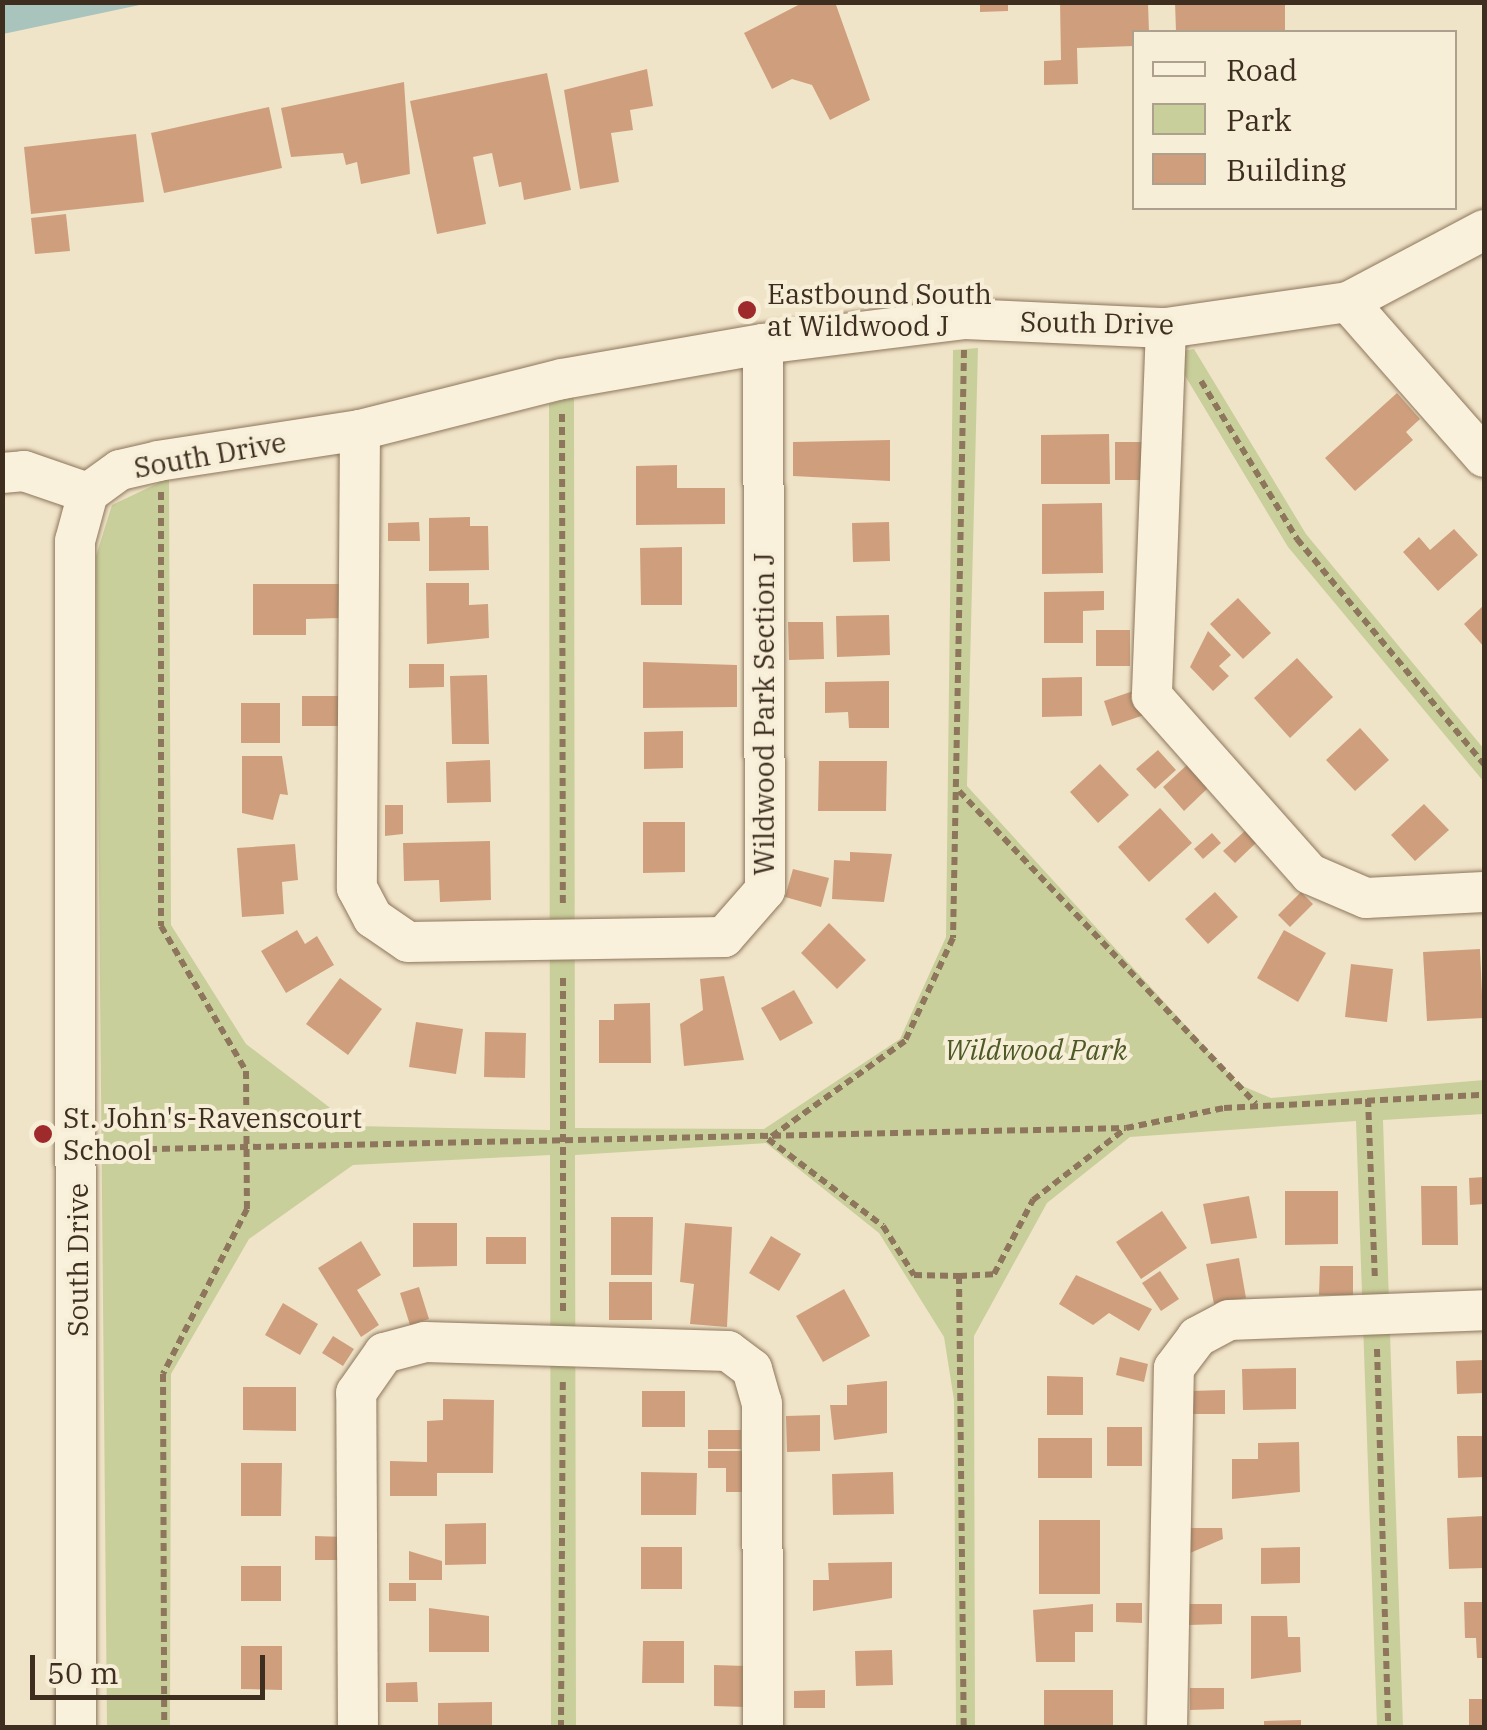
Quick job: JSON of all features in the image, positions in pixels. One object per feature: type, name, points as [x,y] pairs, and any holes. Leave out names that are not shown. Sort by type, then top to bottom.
[{"type":"street","name":"South Drive","points":[[76,1728],[75,540],[88,494],[120,470],[161,460],[360,430],[562,379],[762,344],[964,319],[1166,328],[1348,302],[1484,230]]},
{"type":"street","points":[[1348,302],[1484,456]]},
{"type":"street","points":[[1166,328],[1152,696],[1310,874],[1366,898],[1484,892]]},
{"type":"street","name":"Wildwood Park Section J","points":[[360,430],[357,888],[373,918],[408,942],[724,937],[765,890],[762,344]]},
{"type":"street","points":[[2,473],[24,471],[88,494]]},
{"type":"street","points":[[1167,1728],[1174,1368],[1197,1338],[1229,1320],[1376,1310],[1484,1310]]},
{"type":"street","points":[[358,1728],[356,1393],[384,1353],[425,1342],[728,1350],[752,1369],[762,1403],[763,1728]]},
{"type":"path","points":[[768,1138],[905,1041],[953,938],[964,319]]},
{"type":"path","points":[[1166,328],[1297,539],[1484,764]]},
{"type":"path","points":[[561,1728],[562,379]]},
{"type":"path","points":[[161,460],[161,926],[246,1071],[247,1145],[247,1209],[162,1374],[164,1728]]},
{"type":"path","points":[[958,790],[1238,1093],[1260,1106]]},
{"type":"path","points":[[1224,1108],[1238,1093]]},
{"type":"path","points":[[78,1150],[1126,1128],[1224,1108],[1484,1094]]},
{"type":"path","points":[[1368,1099],[1388,1728]]},
{"type":"path","points":[[768,1138],[883,1226],[914,1275],[958,1276],[994,1274],[1033,1200],[1126,1128]]},
{"type":"path","points":[[958,1276],[964,1728]]},
{"type":"green space","name":"Wildwood Park","points":[[978,348],[967,786],[1240,1085],[1271,1098],[1484,1080],[1484,1114],[1383,1120],[1403,1727],[1377,1727],[1356,1121],[1130,1137],[1047,1203],[974,1336],[975,1728],[956,1727],[954,1400],[944,1337],[879,1233],[766,1143],[575,1155],[576,1727],[551,1727],[550,1155],[353,1165],[249,1239],[171,1374],[170,1727],[107,1727],[96,556],[112,505],[169,478],[171,925],[246,1044],[354,1126],[550,1130],[549,404],[574,397],[575,1128],[764,1129],[900,1039],[946,937],[953,350]]},
{"type":"green space","points":[[1194,349],[1306,534],[1484,749],[1484,782],[1288,547],[1184,374],[1183,351]]},
{"type":"water","points":[[3,2],[149,2],[149,3],[3,34]]},
{"type":"building","points":[[804,2],[835,2],[870,100],[830,120],[812,85],[792,79],[772,89],[744,33]]},
{"type":"building","points":[[980,2],[1008,2],[1008,11],[980,12]]},
{"type":"building","points":[[1060,2],[1148,2],[1149,30],[1132,30],[1132,46],[1077,48],[1078,84],[1044,85],[1044,61],[1061,60]]},
{"type":"building","points":[[1175,2],[1285,2],[1285,30],[1176,30]]},
{"type":"building","points":[[647,69],[653,106],[630,110],[633,130],[611,133],[619,182],[580,189],[564,90]]},
{"type":"building","points":[[547,73],[571,190],[524,200],[521,182],[499,187],[492,153],[473,157],[486,224],[437,234],[410,101]]},
{"type":"building","points":[[404,82],[410,174],[361,184],[357,162],[346,165],[343,153],[291,157],[281,108]]},
{"type":"building","points":[[269,107],[282,168],[164,193],[151,133]]},
{"type":"building","points":[[136,134],[144,202],[31,214],[24,147]]},
{"type":"building","points":[[66,214],[70,251],[35,254],[31,218]]},
{"type":"building","points":[[1397,393],[1420,419],[1406,432],[1413,440],[1355,491],[1325,458]]},
{"type":"building","points":[[1109,434],[1110,484],[1041,484],[1041,435]]},
{"type":"building","points":[[890,440],[890,481],[793,476],[793,442]]},
{"type":"building","points":[[1115,442],[1147,442],[1147,480],[1115,480]]},
{"type":"building","points":[[677,465],[677,488],[725,488],[725,524],[636,525],[636,466]]},
{"type":"building","points":[[1102,503],[1103,573],[1042,574],[1042,504]]},
{"type":"building","points":[[470,517],[470,526],[488,526],[489,570],[429,571],[429,518]]},
{"type":"building","points":[[419,522],[420,541],[388,541],[388,523]]},
{"type":"building","points":[[889,522],[890,561],[853,562],[852,523]]},
{"type":"building","points":[[1454,529],[1478,555],[1438,591],[1403,552],[1419,537],[1430,550]]},
{"type":"building","points":[[682,547],[682,605],[641,605],[640,548]]},
{"type":"building","points":[[426,583],[469,583],[469,605],[488,604],[489,638],[427,644]]},
{"type":"building","points":[[253,584],[340,584],[340,618],[306,619],[306,635],[253,635]]},
{"type":"building","points":[[1104,591],[1104,610],[1083,611],[1083,643],[1044,643],[1044,592]]},
{"type":"building","points":[[1238,598],[1271,633],[1243,659],[1210,624]]},
{"type":"building","points":[[1484,605],[1484,647],[1464,624]]},
{"type":"building","points":[[889,615],[890,655],[837,657],[836,616]]},
{"type":"building","points":[[788,622],[823,622],[824,659],[789,660]]},
{"type":"building","points":[[1096,630],[1130,630],[1130,666],[1096,666]]},
{"type":"building","points":[[1208,631],[1231,655],[1219,666],[1229,676],[1213,691],[1190,667]]},
{"type":"building","points":[[1297,658],[1333,697],[1290,738],[1254,698]]},
{"type":"building","points":[[643,662],[737,665],[737,707],[643,708]]},
{"type":"building","points":[[409,664],[444,664],[444,687],[409,688]]},
{"type":"building","points":[[487,675],[489,744],[452,744],[450,676]]},
{"type":"building","points":[[1082,677],[1082,716],[1042,717],[1042,678]]},
{"type":"building","points":[[889,681],[889,728],[849,728],[848,712],[825,713],[825,682]]},
{"type":"building","points":[[1139,689],[1147,714],[1112,726],[1104,701]]},
{"type":"building","points":[[302,696],[338,696],[338,726],[302,726]]},
{"type":"building","points":[[241,703],[280,703],[280,743],[241,743]]},
{"type":"building","points":[[1360,728],[1389,760],[1355,791],[1326,760]]},
{"type":"building","points":[[683,731],[683,768],[644,769],[644,732]]},
{"type":"building","points":[[1158,750],[1176,770],[1155,789],[1136,769]]},
{"type":"building","points":[[242,756],[282,756],[288,795],[280,794],[273,820],[242,813]]},
{"type":"building","points":[[490,760],[491,802],[447,803],[446,762]]},
{"type":"building","points":[[819,761],[887,761],[886,811],[818,811]]},
{"type":"building","points":[[1100,764],[1129,795],[1098,823],[1070,792]]},
{"type":"building","points":[[1187,765],[1208,788],[1184,811],[1163,787]]},
{"type":"building","points":[[1424,804],[1449,830],[1415,861],[1391,835]]},
{"type":"building","points":[[385,805],[403,805],[403,834],[385,836]]},
{"type":"building","points":[[1160,808],[1192,843],[1149,882],[1118,847]]},
{"type":"building","points":[[643,822],[685,822],[685,872],[643,873]]},
{"type":"building","points":[[1247,829],[1258,841],[1235,863],[1223,851]]},
{"type":"building","points":[[1212,833],[1221,843],[1203,859],[1194,849]]},
{"type":"building","points":[[490,841],[491,900],[440,902],[439,880],[404,881],[403,843]]},
{"type":"building","points":[[295,844],[298,880],[282,882],[284,914],[242,917],[237,848]]},
{"type":"building","points":[[850,852],[892,854],[884,902],[832,899],[834,860],[850,861]]},
{"type":"building","points":[[793,869],[829,878],[821,907],[785,897]]},
{"type":"building","points":[[1215,892],[1238,917],[1208,944],[1185,919]]},
{"type":"building","points":[[1301,892],[1313,904],[1290,927],[1278,915]]},
{"type":"building","points":[[829,923],[866,960],[837,989],[801,953]]},
{"type":"building","points":[[297,930],[305,944],[317,936],[334,965],[286,993],[261,951]]},
{"type":"building","points":[[1284,930],[1326,953],[1298,1002],[1257,978]]},
{"type":"building","points":[[1480,949],[1483,1018],[1427,1021],[1423,952]]},
{"type":"building","points":[[1351,964],[1393,969],[1387,1022],[1345,1017]]},
{"type":"building","points":[[724,976],[744,1060],[684,1066],[680,1024],[703,1010],[700,979]]},
{"type":"building","points":[[340,978],[382,1009],[348,1055],[306,1024]]},
{"type":"building","points":[[794,990],[813,1023],[780,1041],[761,1008]]},
{"type":"building","points":[[650,1003],[651,1063],[599,1063],[599,1020],[614,1020],[614,1004]]},
{"type":"building","points":[[416,1022],[463,1029],[456,1074],[409,1067]]},
{"type":"building","points":[[485,1032],[526,1033],[525,1078],[484,1077]]},
{"type":"building","points":[[1484,1177],[1484,1204],[1470,1205],[1469,1178]]},
{"type":"building","points":[[1421,1186],[1457,1186],[1458,1245],[1422,1245]]},
{"type":"building","points":[[1285,1191],[1338,1191],[1338,1244],[1285,1245]]},
{"type":"building","points":[[1249,1196],[1257,1238],[1211,1244],[1203,1204]]},
{"type":"building","points":[[1162,1211],[1187,1248],[1141,1279],[1116,1242]]},
{"type":"building","points":[[611,1217],[653,1217],[652,1275],[611,1275]]},
{"type":"building","points":[[413,1223],[457,1223],[457,1266],[413,1267]]},
{"type":"building","points":[[685,1223],[732,1227],[727,1327],[690,1324],[694,1284],[680,1282]]},
{"type":"building","points":[[771,1236],[801,1254],[779,1291],[749,1273]]},
{"type":"building","points":[[486,1237],[526,1237],[526,1264],[486,1264]]},
{"type":"building","points":[[361,1241],[381,1275],[357,1290],[379,1325],[361,1337],[318,1268]]},
{"type":"building","points":[[1239,1258],[1246,1298],[1214,1304],[1206,1264]]},
{"type":"building","points":[[1320,1266],[1353,1266],[1353,1295],[1319,1295]]},
{"type":"building","points":[[1160,1271],[1179,1299],[1161,1311],[1142,1283]]},
{"type":"building","points":[[1076,1275],[1152,1309],[1139,1331],[1109,1313],[1093,1325],[1059,1304]]},
{"type":"building","points":[[609,1282],[652,1282],[652,1320],[609,1320]]},
{"type":"building","points":[[419,1287],[429,1319],[410,1325],[400,1293]]},
{"type":"building","points":[[844,1289],[870,1336],[823,1362],[796,1316]]},
{"type":"building","points":[[283,1303],[318,1324],[300,1355],[265,1335]]},
{"type":"building","points":[[333,1336],[354,1349],[343,1366],[322,1353]]},
{"type":"building","points":[[1120,1357],[1148,1364],[1144,1382],[1116,1375]]},
{"type":"building","points":[[1484,1360],[1484,1393],[1457,1394],[1456,1361]]},
{"type":"building","points":[[1296,1368],[1296,1409],[1243,1410],[1242,1369]]},
{"type":"building","points":[[1047,1376],[1083,1377],[1083,1415],[1047,1415]]},
{"type":"building","points":[[887,1381],[887,1433],[834,1440],[830,1405],[847,1405],[847,1385]]},
{"type":"building","points":[[243,1387],[296,1387],[296,1431],[243,1430]]},
{"type":"building","points":[[1225,1390],[1225,1414],[1190,1414],[1190,1391]]},
{"type":"building","points":[[642,1391],[685,1391],[685,1427],[642,1427]]},
{"type":"building","points":[[443,1399],[494,1400],[493,1473],[437,1473],[437,1496],[390,1496],[390,1461],[427,1462],[427,1421],[443,1420]]},
{"type":"building","points":[[820,1415],[820,1451],[787,1452],[786,1416]]},
{"type":"building","points":[[1107,1427],[1142,1427],[1142,1466],[1107,1466]]},
{"type":"building","points":[[708,1430],[741,1430],[741,1449],[708,1449]]},
{"type":"building","points":[[1457,1436],[1484,1436],[1484,1477],[1458,1478]]},
{"type":"building","points":[[1038,1438],[1092,1438],[1092,1478],[1038,1478]]},
{"type":"building","points":[[1299,1442],[1300,1492],[1232,1499],[1232,1459],[1258,1459],[1258,1443]]},
{"type":"building","points":[[708,1451],[745,1451],[745,1492],[726,1492],[726,1468],[708,1468]]},
{"type":"building","points":[[241,1463],[282,1463],[281,1516],[241,1516]]},
{"type":"building","points":[[641,1472],[697,1473],[696,1515],[641,1515]]},
{"type":"building","points":[[893,1472],[894,1514],[833,1515],[832,1474]]},
{"type":"building","points":[[1484,1516],[1484,1568],[1449,1569],[1447,1518]]},
{"type":"building","points":[[1039,1520],[1100,1520],[1100,1594],[1039,1594]]},
{"type":"building","points":[[486,1523],[486,1564],[445,1565],[445,1524]]},
{"type":"building","points":[[1189,1528],[1222,1528],[1223,1539],[1190,1553]]},
{"type":"building","points":[[315,1536],[345,1537],[345,1560],[315,1560]]},
{"type":"building","points":[[641,1547],[682,1547],[682,1589],[641,1589]]},
{"type":"building","points":[[1300,1547],[1300,1583],[1261,1584],[1261,1548]]},
{"type":"building","points":[[409,1551],[442,1561],[442,1580],[409,1580]]},
{"type":"building","points":[[892,1562],[892,1598],[813,1611],[813,1580],[829,1580],[828,1563]]},
{"type":"building","points":[[241,1566],[281,1566],[281,1601],[241,1601]]},
{"type":"building","points":[[389,1583],[416,1583],[416,1601],[389,1601]]},
{"type":"building","points":[[1464,1602],[1484,1602],[1484,1658],[1477,1658],[1476,1638],[1465,1638]]},
{"type":"building","points":[[1116,1603],[1142,1603],[1142,1623],[1116,1622]]},
{"type":"building","points":[[1093,1604],[1093,1632],[1075,1632],[1075,1662],[1036,1662],[1033,1610]]},
{"type":"building","points":[[1189,1604],[1222,1604],[1222,1624],[1189,1625]]},
{"type":"building","points":[[429,1608],[489,1616],[489,1652],[429,1652]]},
{"type":"building","points":[[1251,1616],[1287,1616],[1288,1637],[1300,1637],[1301,1672],[1251,1679]]},
{"type":"building","points":[[643,1641],[684,1641],[684,1683],[642,1683]]},
{"type":"building","points":[[241,1646],[282,1646],[282,1690],[241,1689]]},
{"type":"building","points":[[892,1650],[893,1685],[856,1686],[855,1651]]},
{"type":"building","points":[[714,1665],[746,1666],[746,1707],[714,1706]]},
{"type":"building","points":[[417,1682],[418,1702],[386,1702],[386,1683]]},
{"type":"building","points":[[1190,1688],[1224,1688],[1224,1709],[1190,1710]]},
{"type":"building","points":[[825,1690],[825,1708],[794,1708],[794,1691]]},
{"type":"building","points":[[1044,1690],[1113,1690],[1113,1728],[1044,1728]]},
{"type":"building","points":[[1469,1699],[1484,1699],[1484,1728],[1469,1728]]},
{"type":"building","points":[[492,1702],[492,1728],[438,1728],[438,1703]]},
{"type":"building","points":[[1301,1720],[1301,1728],[1264,1728],[1264,1721]]},
{"type":"place","name":"Eastbound South at Wildwood J","points":[[747,310]]},
{"type":"place","name":"St. John's-Ravenscourt School","points":[[43,1134]]}]
